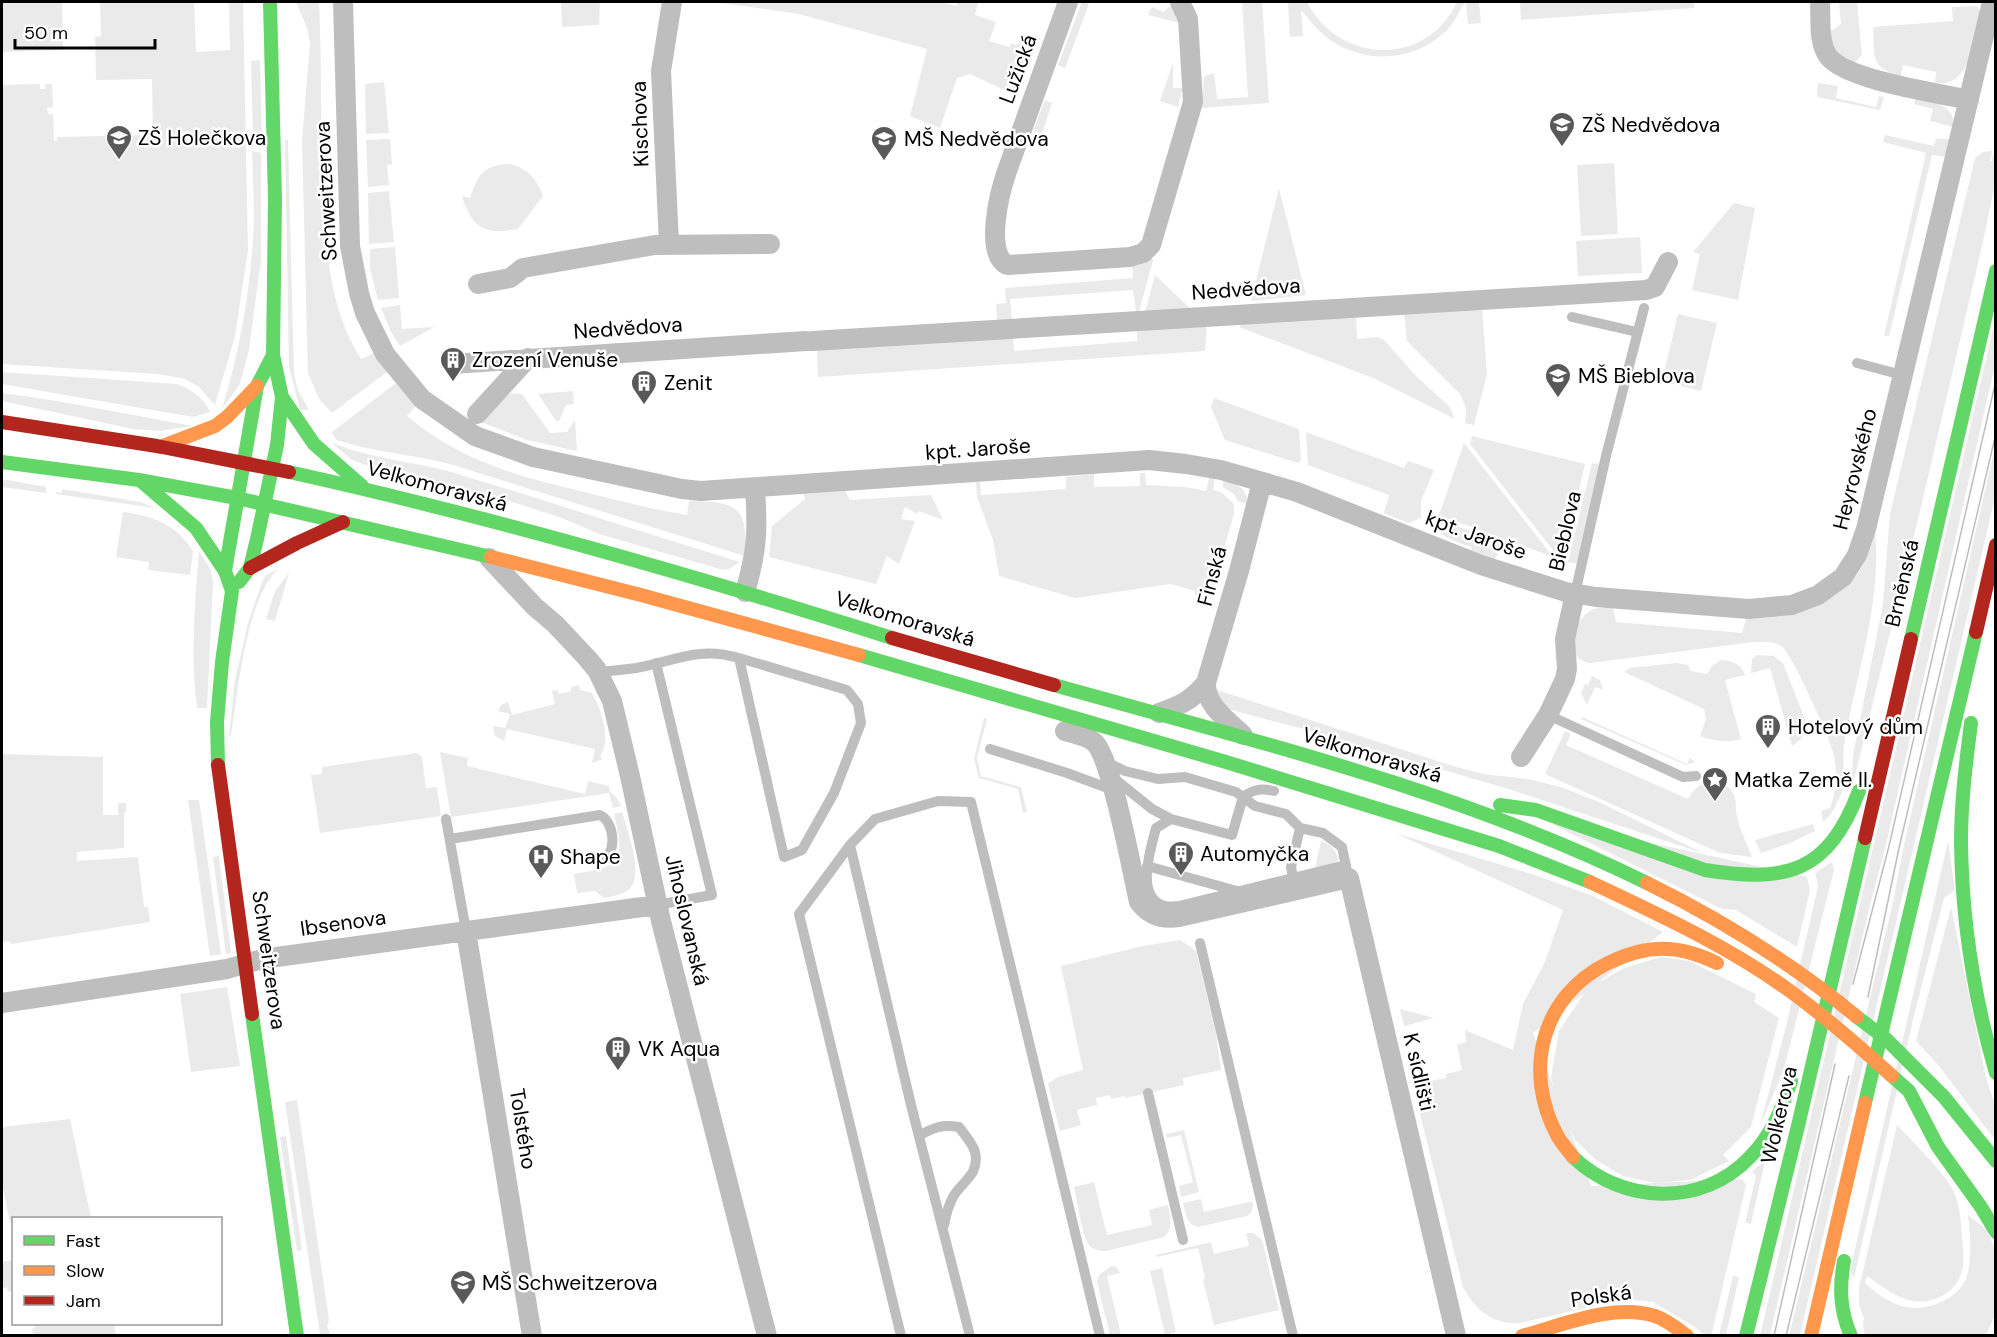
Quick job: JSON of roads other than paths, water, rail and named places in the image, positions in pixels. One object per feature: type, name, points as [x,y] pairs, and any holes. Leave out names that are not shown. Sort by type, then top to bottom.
[{"type":"main road","name":"Schweitzerova","points":[[232,591],[250,568],[277,445],[282,397],[273,355],[275,199],[270,2]]},
{"type":"main road","name":"Brněnská","points":[[1850,904],[1995,271]]},
{"type":"main road","name":"Schweitzerova","points":[[273,355],[256,386],[245,463],[225,571],[232,591],[222,662],[217,722],[220,777],[297,1335]]},
{"type":"main road","points":[[158,448],[215,426],[228,417],[256,386]]},
{"type":"main road","points":[[282,397],[314,444],[365,489]]},
{"type":"main road","name":"Velkomoravská","points":[[2,422],[272,468],[365,489],[678,571],[888,636],[1431,795],[1540,835],[1680,899],[1767,949],[1817,983],[1853,1011],[1935,1086],[1965,1120],[1995,1161]]},
{"type":"main road","points":[[2,462],[139,480],[237,498],[488,556],[742,622],[1226,762],[1499,846],[1570,873],[1663,916],[1731,953],[1760,977],[1793,993],[1862,1047],[1909,1091],[1927,1120],[1938,1147],[1981,1207],[1995,1232]]},
{"type":"main road","points":[[139,480],[196,528],[225,571]]},
{"type":"main road","points":[[1907,592],[1948,480]]},
{"type":"main road","points":[[250,568],[344,522]]},
{"type":"main road","points":[[1811,1335],[1995,545]]},
{"type":"main road","points":[[1990,635],[1995,594]]},
{"type":"main road","points":[[1974,710],[1964,783],[1961,842],[1975,988],[1995,1073]]},
{"type":"main road","points":[[1431,795],[1536,810],[1705,870],[1753,876],[1792,870],[1824,853],[1847,825],[1862,781]]},
{"type":"main road","points":[[1830,927],[1837,915],[1850,904]]},
{"type":"main road","name":"Wolkerova","points":[[1746,1335],[1769,1250],[1850,904]]},
{"type":"main road","points":[[1903,999],[1909,911]]},
{"type":"main road","points":[[1726,968],[1688,951],[1648,948],[1601,966],[1585,975],[1565,994],[1554,1010],[1547,1027],[1541,1052],[1539,1078],[1551,1127],[1566,1151],[1594,1175],[1623,1189],[1643,1194],[1673,1196],[1705,1188],[1736,1170],[1764,1142],[1781,1111],[1795,1065]]},
{"type":"main road","points":[[1805,1022],[1818,966]]},
{"type":"main road","points":[[1743,976],[1760,977]]},
{"type":"main road","points":[[1884,1091],[1897,1033]]},
{"type":"main road","points":[[1927,1120],[1948,1137]]},
{"type":"main road","points":[[1847,1251],[1839,1288],[1842,1309],[1851,1335]]},
{"type":"main road","name":"Polská","points":[[1522,1335],[1557,1332],[1609,1315],[1631,1312],[1661,1318],[1687,1335]]},
{"type":"street","name":"Schweitzerova","points":[[343,2],[350,246],[365,313],[377,340],[396,369]]},
{"type":"street","name":"Kischova","points":[[669,244],[661,71],[672,2]]},
{"type":"street","name":"Lužická","points":[[1068,2],[1002,185],[996,225],[997,254],[1007,265],[1136,256],[1148,249],[1153,240],[1193,102],[1188,19],[1180,2]]},
{"type":"street","points":[[1820,2],[1823,45],[1829,58],[1839,67],[1890,84],[1969,100]]},
{"type":"street","name":"Heyrovského","points":[[1575,594],[1754,609],[1779,608],[1802,603],[1828,590],[1848,570],[1860,547],[1992,2]]},
{"type":"street","points":[[478,284],[510,278],[523,268],[656,245],[770,244]]},
{"type":"street","name":"Nedvědova","points":[[452,364],[1646,290],[1655,287],[1668,262]]},
{"type":"street","points":[[477,414],[528,358]]},
{"type":"street","name":"kpt. Jaroše","points":[[396,369],[415,392],[447,418],[475,436],[518,453],[682,489],[701,491],[755,489],[1149,460],[1221,470],[1297,492],[1481,565],[1575,594]]},
{"type":"street","name":"Finská","points":[[1157,714],[1184,704],[1206,683],[1262,482]]},
{"type":"street","points":[[745,592],[754,563],[757,538],[755,489]]},
{"type":"street","name":"Jihoslovanská","points":[[488,556],[535,607],[572,640],[598,672],[607,689],[615,712],[630,776],[657,905],[767,1335]]},
{"type":"street","name":"Bieblova","points":[[1521,757],[1548,715],[1566,673],[1565,639],[1575,594]]},
{"type":"street","points":[[945,680],[995,710],[1091,739],[1097,744],[1109,775],[1139,902],[1156,917],[1168,919],[1179,917],[1291,884],[1347,872]]},
{"type":"street","points":[[1206,683],[1205,692],[1212,704],[1248,740]]},
{"type":"street","name":"K sídlišti","points":[[1347,872],[1456,1335]]},
{"type":"street","name":"Ibsenova","points":[[2,1003],[227,969],[262,959],[657,905]]},
{"type":"street","name":"Tolstého","points":[[465,931],[532,1335]]},
{"type":"lane","name":"Bieblova","points":[[1575,594],[1644,308]]},
{"type":"lane","points":[[1572,317],[1637,332]]},
{"type":"lane","points":[[1857,363],[1902,375]]},
{"type":"lane","points":[[598,672],[637,668],[712,652],[739,658],[847,690],[858,704],[861,723],[834,793],[802,850],[784,857],[739,658]]},
{"type":"lane","points":[[656,663],[712,895],[657,905]]},
{"type":"lane","points":[[1548,715],[1683,777],[1696,776]]},
{"type":"lane","points":[[990,749],[1067,773],[1109,775],[1125,771],[1158,779],[1185,777],[1236,792],[1255,806],[1286,814],[1299,828],[1323,833],[1342,847],[1347,872]]},
{"type":"lane","points":[[1109,775],[1152,809],[1171,819],[1232,835],[1244,797],[1262,788],[1285,794]]},
{"type":"lane","points":[[901,1335],[798,914],[850,845],[875,819],[938,801],[971,802],[1100,1335]]},
{"type":"lane","points":[[450,839],[600,815],[608,821],[612,839],[611,852],[600,861]]},
{"type":"lane","points":[[446,819],[465,931]]},
{"type":"lane","points":[[1171,819],[1156,828],[1146,880],[1149,892],[1156,902],[1165,906],[1179,906],[1238,891],[1291,884],[1291,867],[1299,828]]},
{"type":"lane","points":[[1441,841],[1499,846]]},
{"type":"lane","points":[[850,845],[919,1136],[970,1335]]},
{"type":"lane","points":[[1147,866],[1238,891]]},
{"type":"lane","points":[[1200,943],[1293,1335]]},
{"type":"lane","points":[[1148,1094],[1183,1240]]},
{"type":"lane","points":[[919,1136],[946,1124],[959,1127],[975,1150],[975,1164],[970,1179],[954,1194],[943,1228]]},
{"type":"tram line","points":[[1853,984],[1889,846],[1996,380]]},
{"type":"tram line","points":[[1868,997],[1899,848],[1996,433]]},
{"type":"tram line","points":[[1774,1336],[1835,1064]]},
{"type":"tram line","points":[[1786,1336],[1849,1076]]},
{"type":"place","name":"ZŠ Nedvědova","points":[[1562,148]]},
{"type":"place","name":"ZŠ Holečkova","points":[[119,161]]},
{"type":"place","name":"MŠ Nedvědova","points":[[884,162]]},
{"type":"place","name":"Zrození Venuše","points":[[453,383]]},
{"type":"place","name":"MŠ Bieblova","points":[[1558,399]]},
{"type":"place","name":"Zenit","points":[[644,406]]},
{"type":"place","name":"Hotelový dům","points":[[1768,750]]},
{"type":"place","name":"Matka Země II.","points":[[1715,803]]},
{"type":"place","name":"Automyčka","points":[[1181,877]]},
{"type":"place","name":"Shape","points":[[541,880]]},
{"type":"place","name":"VK Aqua","points":[[618,1072]]},
{"type":"place","name":"MŠ Schweitzerova","points":[[463,1306]]}]
